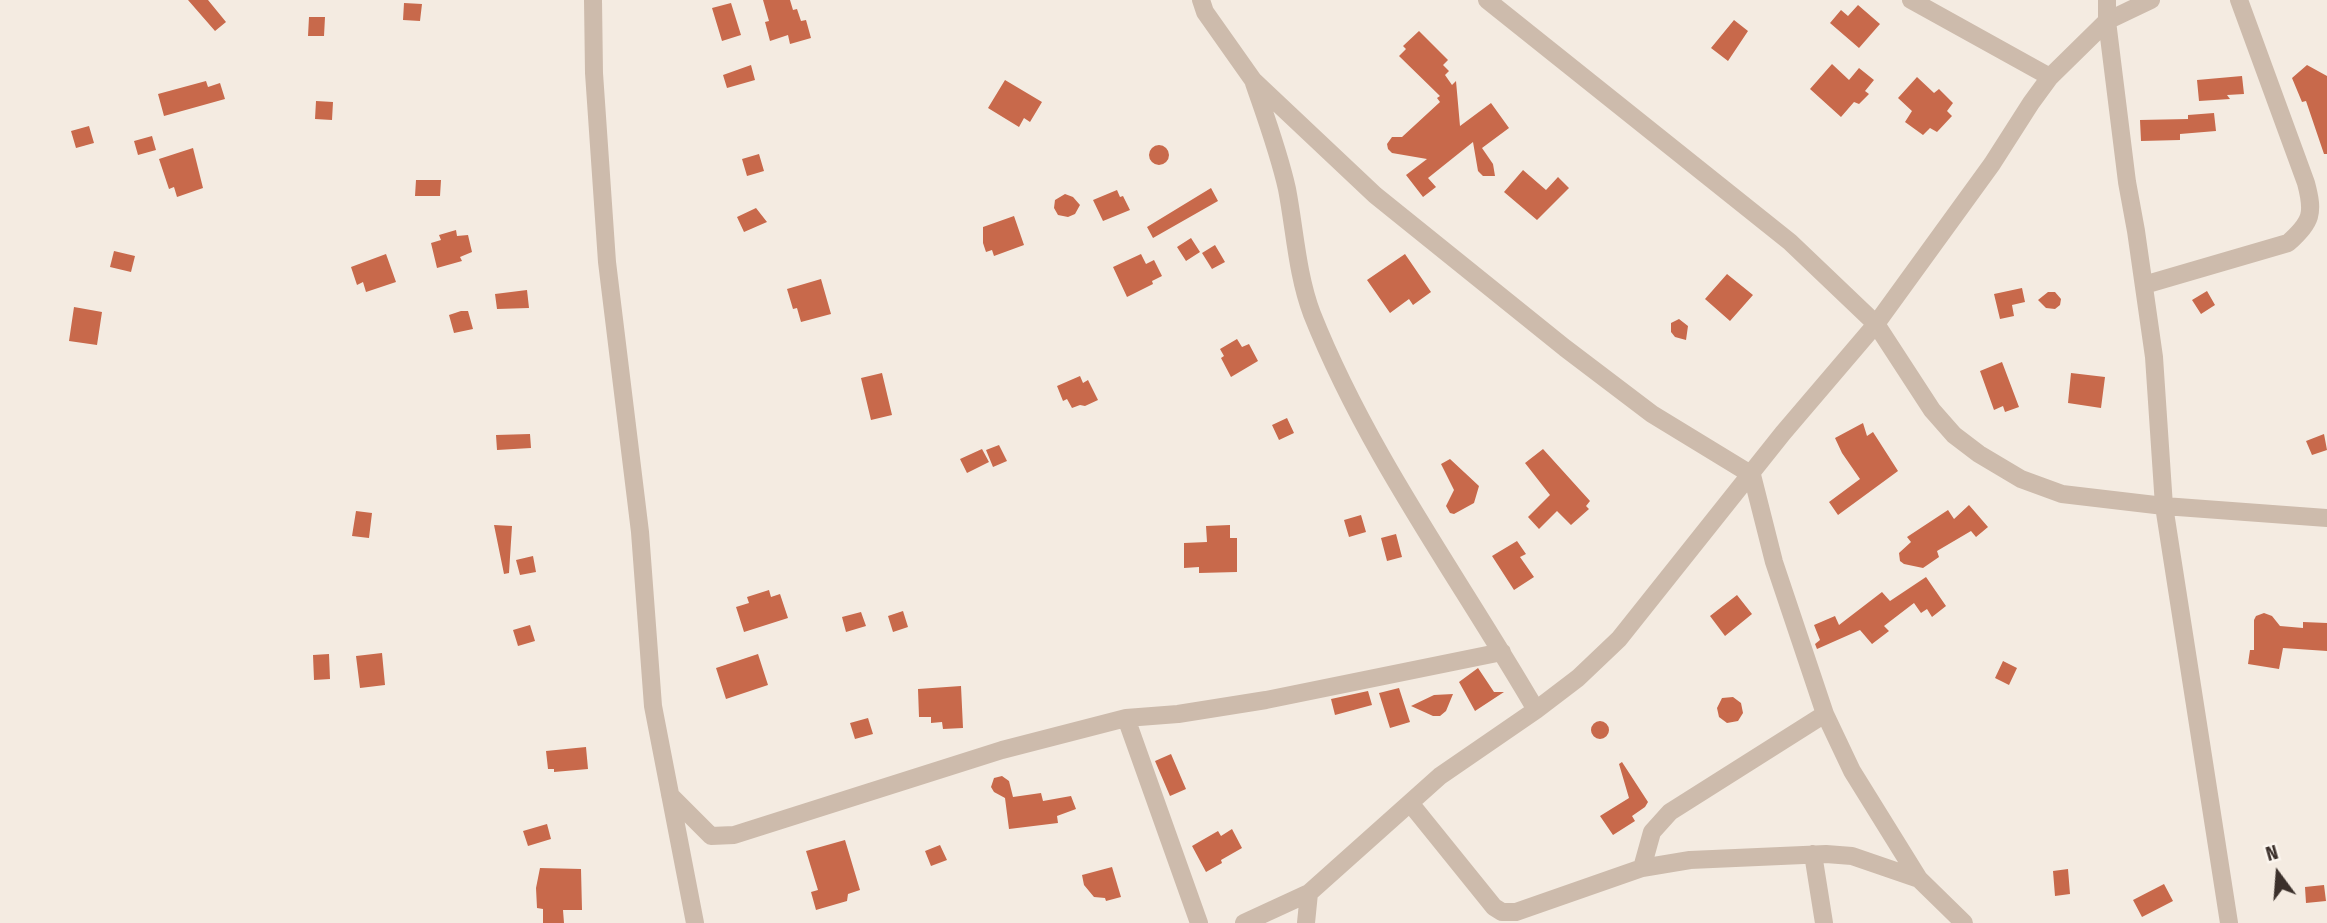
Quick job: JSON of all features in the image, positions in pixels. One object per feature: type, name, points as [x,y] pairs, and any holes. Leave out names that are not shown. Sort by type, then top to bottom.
[{"type":"street","points":[[593,0],[594,73],[607,262],[640,532],[653,706],[695,923]]},
{"type":"street","points":[[1201,0],[1205,12],[1253,80],[1375,195],[1565,348],[1652,414],[1752,475],[1774,562],[1825,714],[1852,771],[1919,879],[1964,923]]},
{"type":"street","points":[[1487,0],[1790,242],[1876,324],[1932,410],[1954,435],[1979,454],[2021,479],[2062,494],[2164,506],[2327,518]]},
{"type":"street","points":[[1911,0],[2050,77]]},
{"type":"street","points":[[2107,0],[2107,21],[2127,182],[2154,357],[2164,506],[2228,923]]},
{"type":"street","points":[[1244,923],[1309,893],[1440,776],[1578,678],[1619,639],[1783,433],[1876,324],[1992,164],[2050,77],[2107,21],[2151,0]]},
{"type":"street","points":[[2144,285],[2288,243],[2305,226],[2312,214],[2312,204],[2305,183],[2239,0]]},
{"type":"street","points":[[1253,80],[1278,152],[1297,256],[1312,313],[1355,406],[1386,463],[1536,710]]},
{"type":"street","points":[[670,795],[711,836],[734,835],[1002,750],[1126,718],[1178,714],[1266,700],[1502,652]]},
{"type":"street","points":[[1642,868],[1653,832],[1670,812],[1825,714]]},
{"type":"street","points":[[1126,718],[1199,923]]},
{"type":"street","points":[[1410,803],[1494,907],[1502,912],[1517,912],[1642,868],[1690,860],[1852,856],[1919,879]]},
{"type":"street","points":[[1813,855],[1824,923]]},
{"type":"street","points":[[1306,923],[1309,893]]},
{"type":"building","points":[[188,0],[208,0],[226,22],[215,31]]},
{"type":"building","points":[[763,0],[790,0],[801,21],[806,20],[811,38],[790,44],[788,35],[770,41],[765,22],[769,21]]},
{"type":"building","points":[[404,3],[422,4],[420,21],[403,20]]},
{"type":"building","points":[[731,3],[741,35],[722,41],[712,8]]},
{"type":"building","points":[[1858,5],[1880,24],[1859,48],[1830,23],[1841,10],[1848,16]]},
{"type":"building","points":[[309,17],[325,17],[324,36],[308,36]]},
{"type":"building","points":[[1734,20],[1748,31],[1728,61],[1711,48]]},
{"type":"building","points":[[1419,31],[1448,60],[1443,65],[1449,71],[1445,75],[1452,85],[1456,81],[1460,126],[1491,103],[1509,128],[1482,148],[1493,164],[1495,176],[1483,176],[1478,171],[1473,142],[1428,178],[1436,187],[1423,197],[1406,175],[1427,159],[1392,153],[1387,144],[1392,137],[1402,137],[1440,102],[1437,98],[1440,96],[1399,56],[1406,49],[1403,46]]},
{"type":"building","points":[[1832,64],[1849,80],[1859,68],[1874,80],[1865,91],[1869,94],[1859,104],[1854,102],[1841,117],[1810,89]]},
{"type":"building","points":[[751,65],[755,80],[727,88],[723,75]]},
{"type":"building","points":[[2307,65],[2327,76],[2327,154],[2324,154],[2306,101],[2302,102],[2292,78]]},
{"type":"building","points":[[2242,76],[2244,94],[2227,95],[2230,99],[2199,101],[2197,80]]},
{"type":"building","points":[[1917,77],[1934,93],[1939,89],[1953,103],[1947,111],[1952,116],[1937,132],[1930,128],[1923,135],[1905,122],[1912,111],[1898,98]]},
{"type":"building","points":[[1005,80],[1042,102],[1030,122],[1024,118],[1019,127],[988,108]]},
{"type":"building","points":[[206,81],[208,87],[220,83],[225,99],[164,116],[158,94]]},
{"type":"building","points":[[316,101],[333,102],[332,120],[315,119]]},
{"type":"building","points":[[2214,113],[2216,131],[2180,134],[2180,140],[2141,141],[2140,120],[2188,119],[2188,115]]},
{"type":"building","points":[[89,126],[94,143],[76,148],[71,131]]},
{"type":"building","points":[[152,136],[156,150],[138,155],[134,141]]},
{"type":"building","points":[[1159,145],[1166,148],[1169,155],[1166,162],[1159,165],[1152,162],[1149,155],[1152,148]]},
{"type":"building","points":[[193,148],[203,188],[177,197],[174,187],[169,189],[159,159]]},
{"type":"building","points":[[759,154],[764,171],[747,176],[742,159]]},
{"type":"building","points":[[1523,170],[1546,190],[1558,177],[1569,188],[1537,220],[1504,192]]},
{"type":"building","points":[[416,180],[441,180],[440,196],[415,196]]},
{"type":"building","points":[[1211,188],[1218,201],[1153,238],[1147,227]]},
{"type":"building","points":[[1117,190],[1130,210],[1103,221],[1093,200]]},
{"type":"building","points":[[1065,194],[1073,197],[1080,205],[1075,214],[1068,217],[1058,215],[1054,208],[1055,200]]},
{"type":"building","points":[[756,208],[767,222],[744,232],[737,217]]},
{"type":"building","points":[[1014,216],[1024,245],[994,256],[992,250],[986,252],[983,227]]},
{"type":"building","points":[[456,230],[457,236],[468,235],[472,252],[460,257],[462,261],[437,268],[431,243],[441,240],[439,235]]},
{"type":"building","points":[[1191,238],[1200,252],[1186,261],[1177,247]]},
{"type":"building","points":[[1215,245],[1225,262],[1212,269],[1202,253]]},
{"type":"building","points":[[114,251],[135,256],[131,272],[110,267]]},
{"type":"building","points":[[386,254],[396,282],[366,292],[363,282],[357,285],[351,267]]},
{"type":"building","points":[[1141,254],[1146,264],[1154,260],[1162,276],[1152,281],[1153,284],[1127,297],[1113,267]]},
{"type":"building","points":[[1405,254],[1431,292],[1413,305],[1409,299],[1390,313],[1367,280]]},
{"type":"building","points":[[1727,274],[1753,295],[1730,321],[1705,299]]},
{"type":"building","points":[[821,279],[831,314],[801,322],[797,308],[793,309],[787,289]]},
{"type":"building","points":[[2022,288],[2025,302],[2012,305],[2014,316],[2000,319],[1994,294]]},
{"type":"building","points":[[527,290],[529,308],[497,309],[495,294]]},
{"type":"building","points":[[2207,291],[2215,305],[2201,314],[2192,300]]},
{"type":"building","points":[[2048,292],[2055,292],[2061,299],[2060,305],[2055,309],[2046,308],[2038,300]]},
{"type":"building","points":[[74,307],[102,312],[97,345],[69,341]]},
{"type":"building","points":[[468,311],[473,329],[454,333],[449,315]]},
{"type":"building","points":[[1679,319],[1688,326],[1686,340],[1675,337],[1671,332],[1671,323]]},
{"type":"building","points":[[1237,339],[1242,347],[1249,344],[1258,361],[1231,377],[1221,358],[1224,356],[1220,349]]},
{"type":"building","points":[[2002,362],[2019,407],[2005,412],[2003,406],[1994,410],[1980,371]]},
{"type":"building","points":[[882,373],[892,415],[871,420],[861,378]]},
{"type":"building","points":[[2071,373],[2105,377],[2101,408],[2068,403]]},
{"type":"building","points":[[1080,376],[1083,383],[1088,380],[1098,400],[1072,408],[1067,399],[1063,401],[1057,386]]},
{"type":"building","points":[[1287,418],[1294,433],[1279,440],[1272,425]]},
{"type":"building","points":[[1863,423],[1867,436],[1873,432],[1898,471],[1838,515],[1829,502],[1860,479],[1835,438]]},
{"type":"building","points":[[530,434],[531,448],[497,450],[496,435]]},
{"type":"building","points":[[2324,434],[2327,450],[2312,455],[2306,441]]},
{"type":"building","points":[[999,445],[1007,461],[993,467],[986,450]]},
{"type":"building","points":[[982,449],[989,462],[967,473],[960,459]]},
{"type":"building","points":[[1543,449],[1590,501],[1586,506],[1589,509],[1571,525],[1557,511],[1539,529],[1528,517],[1550,495],[1525,463]]},
{"type":"building","points":[[1450,459],[1479,486],[1474,503],[1454,514],[1450,513],[1446,506],[1454,490],[1441,464]]},
{"type":"building","points":[[1969,505],[1988,527],[1976,537],[1971,531],[1937,551],[1939,557],[1923,568],[1900,561],[1899,553],[1911,542],[1907,537],[1948,510],[1954,519]]},
{"type":"building","points":[[356,511],[372,513],[369,538],[352,536]]},
{"type":"building","points":[[1361,515],[1366,532],[1349,537],[1344,520]]},
{"type":"building","points":[[494,525],[512,526],[509,573],[504,574]]},
{"type":"building","points":[[1230,525],[1230,538],[1237,538],[1237,572],[1199,573],[1199,567],[1184,568],[1184,543],[1207,542],[1206,526]]},
{"type":"building","points":[[1396,534],[1402,557],[1387,561],[1381,538]]},
{"type":"building","points":[[1517,541],[1526,554],[1520,557],[1534,577],[1514,590],[1492,556]]},
{"type":"building","points":[[533,556],[536,572],[520,575],[516,560]]},
{"type":"building","points":[[1926,577],[1946,606],[1932,617],[1927,609],[1921,613],[1914,603],[1884,626],[1889,631],[1872,644],[1860,630],[1817,649],[1815,644],[1820,640],[1814,625],[1835,616],[1839,625],[1882,592],[1890,601]]},
{"type":"building","points":[[769,590],[771,597],[780,594],[788,618],[744,632],[736,607],[749,603],[747,597]]},
{"type":"building","points":[[1737,595],[1752,614],[1725,636],[1710,616]]},
{"type":"building","points":[[903,611],[908,627],[893,632],[888,616]]},
{"type":"building","points":[[861,612],[866,626],[846,632],[842,617]]},
{"type":"building","points":[[2264,613],[2272,616],[2280,626],[2303,628],[2303,622],[2327,623],[2327,651],[2283,648],[2279,669],[2248,664],[2250,650],[2254,650],[2254,620],[2256,616]]},
{"type":"building","points":[[530,625],[535,641],[518,646],[513,630]]},
{"type":"building","points":[[382,653],[385,685],[360,688],[356,656]]},
{"type":"building","points":[[329,654],[330,679],[314,680],[313,655]]},
{"type":"building","points":[[758,654],[768,685],[726,699],[716,668]]},
{"type":"building","points":[[2003,661],[2017,668],[2009,685],[1995,678]]},
{"type":"building","points":[[1478,668],[1494,692],[1504,692],[1475,711],[1459,682]]},
{"type":"building","points":[[961,686],[963,728],[943,729],[942,722],[931,723],[931,717],[919,717],[918,689]]},
{"type":"building","points":[[1399,688],[1410,722],[1390,728],[1379,693]]},
{"type":"building","points":[[1368,691],[1372,705],[1335,715],[1331,699]]},
{"type":"building","points":[[1453,694],[1446,711],[1440,716],[1433,716],[1411,706],[1434,695]]},
{"type":"building","points":[[1733,697],[1741,703],[1743,713],[1738,721],[1727,723],[1719,717],[1717,708],[1722,698]]},
{"type":"building","points":[[868,718],[873,734],[855,739],[850,723]]},
{"type":"building","points":[[1596,721],[1604,721],[1609,730],[1607,737],[1596,739],[1591,734],[1591,726]]},
{"type":"building","points":[[586,747],[588,769],[554,772],[554,769],[548,769],[546,751]]},
{"type":"building","points":[[1171,754],[1186,789],[1170,796],[1155,761]]},
{"type":"building","points":[[1622,762],[1648,802],[1632,816],[1635,821],[1613,835],[1600,816],[1629,798],[1619,764]]},
{"type":"building","points":[[1002,776],[1009,781],[1013,797],[1041,793],[1043,801],[1071,796],[1076,809],[1057,816],[1058,823],[1009,829],[1005,798],[991,787],[994,778]]},
{"type":"building","points":[[547,824],[551,839],[528,846],[523,831]]},
{"type":"building","points":[[1232,829],[1242,848],[1206,872],[1192,846],[1218,831],[1221,836]]},
{"type":"building","points":[[845,840],[860,890],[848,894],[847,901],[816,910],[811,892],[818,890],[806,851]]},
{"type":"building","points":[[940,845],[947,860],[931,866],[925,851]]},
{"type":"building","points":[[1112,867],[1121,897],[1106,901],[1105,898],[1094,897],[1084,885],[1082,875]]},
{"type":"building","points":[[540,868],[581,869],[582,910],[563,910],[564,923],[543,923],[543,909],[537,908],[536,888]]},
{"type":"building","points":[[2068,869],[2070,894],[2055,896],[2053,871]]},
{"type":"building","points":[[2164,884],[2173,901],[2142,917],[2133,900]]},
{"type":"building","points":[[2324,885],[2326,901],[2306,903],[2305,887]]}]
